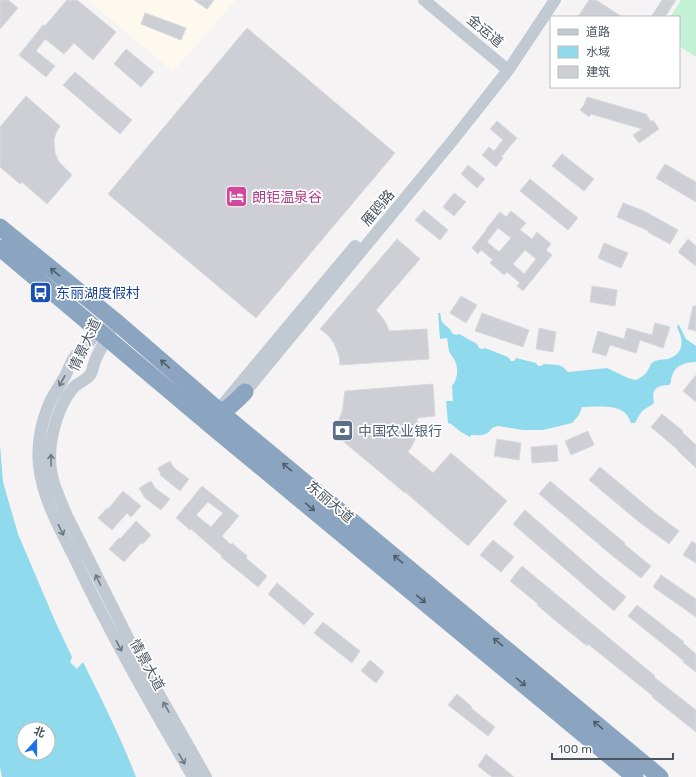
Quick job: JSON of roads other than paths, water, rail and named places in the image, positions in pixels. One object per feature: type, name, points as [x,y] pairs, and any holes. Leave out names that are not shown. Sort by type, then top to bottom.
[{"type":"highway","name":"东丽大道","points":[[0,227],[114,320],[195,390],[217,417],[635,777]]},
{"type":"highway","points":[[0,248],[184,403],[217,417],[241,390]]},
{"type":"highway","name":"东丽大道","points":[[217,417],[660,777]]},
{"type":"street","name":"金运道","points":[[424,0],[506,68]]},
{"type":"street","name":"雁鸥路","points":[[506,68],[548,0]]},
{"type":"street","name":"雁鸥路","points":[[241,390],[453,140],[555,0]]},
{"type":"street","name":"情景大道","points":[[56,505],[46,498],[41,481],[39,450],[44,419],[71,362],[90,341],[102,335],[114,320]]},
{"type":"street","name":"情景大道","points":[[102,335],[100,348],[94,361],[91,373],[84,381],[74,387],[64,402],[53,432],[50,461],[56,505],[91,593],[106,609],[125,658],[206,777]]},
{"type":"street","points":[[195,390],[206,395],[223,396],[241,390]]},
{"type":"street","name":"情景大道","points":[[176,735],[192,777]]},
{"type":"water","points":[[438,313],[440,313],[442,322],[450,329],[452,333],[456,335],[459,334],[477,344],[479,348],[485,348],[508,357],[511,361],[514,361],[516,358],[536,363],[538,366],[544,364],[558,365],[563,367],[568,372],[607,368],[628,378],[636,380],[645,374],[653,362],[668,359],[676,355],[680,350],[682,342],[677,327],[679,325],[686,339],[696,346],[696,362],[678,367],[673,372],[669,385],[661,386],[656,389],[653,395],[654,403],[639,415],[635,423],[631,423],[625,413],[620,409],[603,406],[582,407],[579,415],[572,423],[543,430],[523,430],[498,426],[492,428],[488,433],[471,435],[470,437],[448,423],[446,401],[453,401],[452,386],[456,380],[457,370],[456,362],[449,351],[447,338],[440,339]]},
{"type":"water","points":[[0,445],[3,482],[18,534],[72,657],[70,662],[77,669],[83,662],[118,733],[136,777],[2,777],[0,767]]},
{"type":"place","name":"朗钜温泉谷","points":[[237,197]]},
{"type":"place","name":"东丽湖度假村","points":[[40,293]]},
{"type":"place","name":"中国农业银行","points":[[343,431]]}]
